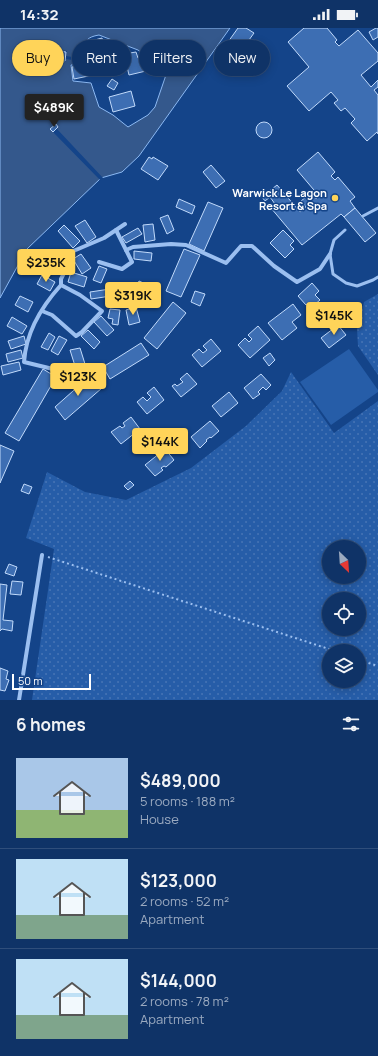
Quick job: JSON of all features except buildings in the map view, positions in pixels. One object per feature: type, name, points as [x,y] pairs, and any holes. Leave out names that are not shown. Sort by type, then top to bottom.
[{"type":"street","points":[[57,370],[24,362],[24,354],[29,335],[37,318],[61,286],[61,279],[68,264],[71,252],[104,238],[125,224]]},
{"type":"street","points":[[100,262],[122,269],[132,262],[116,230]]},
{"type":"street","points":[[126,250],[133,247],[171,244],[186,245],[226,263],[241,246],[252,246],[274,266],[297,282],[320,269],[330,254]]},
{"type":"street","points":[[42,311],[52,315],[76,336],[82,332],[102,311],[80,295],[61,286]]},
{"type":"street","points":[[19,700],[42,555]]},
{"type":"lane","points":[[363,216],[378,208]]},
{"type":"lane","points":[[345,230],[334,240],[330,254],[333,274],[346,283],[357,286],[378,277]]},
{"type":"path","points":[[42,555],[322,647]]},
{"type":"path","points":[[366,662],[378,666]]},
{"type":"shaded area","points":[[0,28],[230,28],[221,40],[214,40],[214,51],[206,62],[206,40],[139,40],[139,51],[131,47],[131,40],[112,40],[99,35],[87,40],[72,40],[71,65],[73,81],[91,83],[99,107],[113,115],[128,127],[148,115],[155,107],[166,76],[196,76],[139,156],[122,172],[101,178],[27,249],[0,298]]},
{"type":"shaded area","points":[[378,294],[378,375],[358,346],[357,329],[364,302]]},
{"type":"shaded area","points":[[349,349],[378,392],[331,425],[300,382]]},
{"type":"shaded area","points":[[291,372],[334,433],[378,401],[378,700],[32,700],[54,549],[26,538],[47,472],[85,492],[126,500],[191,468],[246,426],[282,391]]},
{"type":"pier","points":[[64,51],[67,51],[66,56],[72,57],[72,60],[66,59],[65,62]]},
{"type":"pier","points":[[56,124],[58,127],[57,129],[104,179],[101,181],[50,129]]},
{"type":"place","name":"Warwick Le Lagon Resort & Spa","points":[[335,198]]}]
